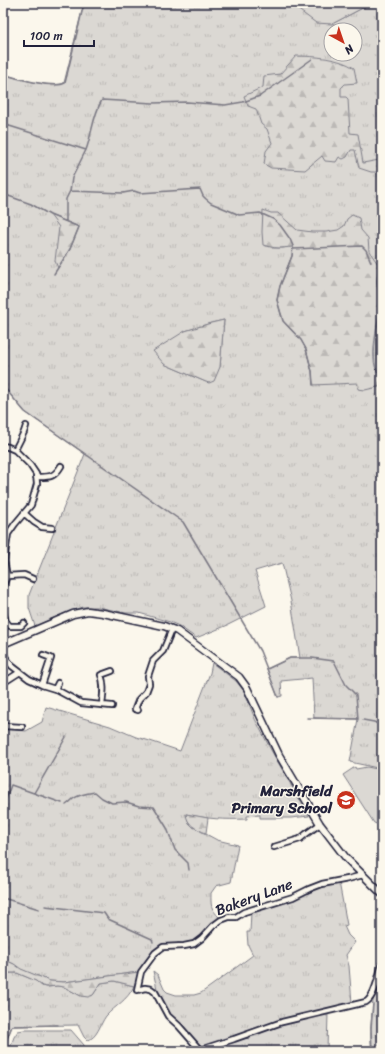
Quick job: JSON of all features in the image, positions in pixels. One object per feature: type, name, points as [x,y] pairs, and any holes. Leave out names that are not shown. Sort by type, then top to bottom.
[{"type":"street","points":[[15,450],[20,433],[26,426]]},
{"type":"street","points":[[3,446],[8,446],[15,450],[30,465],[36,474],[37,484],[31,505],[8,534],[4,544],[4,561],[7,576],[3,586]]},
{"type":"street","points":[[36,477],[50,476],[56,473],[61,466]]},
{"type":"street","points":[[24,513],[42,527],[52,528]]},
{"type":"street","points":[[40,532],[42,527]]},
{"type":"street","points":[[24,575],[26,569]]},
{"type":"street","points":[[7,576],[24,575],[33,579]]},
{"type":"street","points":[[3,644],[73,614],[88,611],[109,614],[172,629],[239,677],[245,686],[279,755],[320,824],[346,858],[382,894]]},
{"type":"street","points":[[3,612],[6,622],[10,626],[21,626],[24,623]]},
{"type":"street","points":[[138,710],[135,709],[139,699],[146,692],[149,684],[148,676],[153,661],[163,651],[172,629]]},
{"type":"street","points":[[3,651],[5,657],[12,666],[29,679],[81,703],[112,706]]},
{"type":"street","points":[[42,685],[51,658],[43,654]]},
{"type":"street","points":[[3,682],[20,672]]},
{"type":"street","points":[[102,705],[104,687],[101,675],[112,672]]},
{"type":"street","points":[[55,690],[58,683]]},
{"type":"street","points":[[3,726],[22,727]]},
{"type":"street","points":[[274,847],[300,840],[320,824]]},
{"type":"street","points":[[300,840],[301,845]]},
{"type":"street","name":"Bakery Lane","points":[[363,875],[322,884],[287,899],[244,912],[236,917],[229,917],[221,920],[194,944],[163,947],[155,953],[141,972],[137,990],[145,988],[151,989],[155,992],[168,1016],[200,1050],[282,1022],[366,1002],[370,1000],[373,994],[382,964]]},
{"type":"green space","points":[[84,3],[292,3],[296,8],[328,22],[323,22],[323,62],[363,62],[363,22],[336,22],[372,3],[382,3],[382,377],[377,371],[374,353],[380,298],[377,280],[292,256],[286,271],[283,321],[301,340],[306,349],[312,371],[373,388],[382,386],[382,769],[350,762],[358,719],[314,718],[312,678],[281,681],[282,696],[278,697],[267,669],[290,658],[300,658],[291,601],[282,563],[255,571],[266,606],[228,625],[196,638],[179,626],[170,622],[139,613],[126,613],[98,607],[82,607],[35,626],[29,608],[29,595],[85,454],[25,412],[3,386],[3,74],[43,84],[64,83]],"holes":[[[263,214],[293,246],[272,248],[263,220]],[[224,320],[220,367],[206,382],[164,364],[185,331]]]},
{"type":"green space","points":[[292,3],[372,3],[336,22],[323,22],[323,23],[316,23],[296,8]]},
{"type":"green space","points":[[296,56],[323,58],[323,62],[341,62],[354,68],[357,83],[345,84],[341,88],[341,97],[346,97],[348,99],[350,133],[358,134],[363,163],[379,160],[382,163],[382,172],[371,172],[359,168],[355,150],[351,150],[347,157],[343,159],[339,157],[336,162],[325,161],[322,156],[305,170],[271,168],[264,164],[266,151],[272,143],[267,129],[261,124],[256,109],[248,106],[244,96],[263,87],[264,76],[280,74]]},
{"type":"green space","points":[[263,210],[271,213],[278,213],[297,230],[312,232],[338,230],[344,226],[347,219],[352,215],[359,218],[361,230],[368,238],[369,251],[380,267],[377,281],[380,297],[380,308],[375,341],[374,362],[377,371],[382,377],[382,386],[365,390],[358,389],[357,383],[313,385],[312,371],[306,349],[301,340],[283,321],[277,300],[280,286],[292,256],[293,247],[278,248],[263,245]]},
{"type":"green space","points":[[50,215],[79,227],[70,249],[58,268],[55,261],[59,227]]},
{"type":"green space","points":[[224,320],[220,367],[214,381],[209,383],[206,382],[164,364],[153,351],[185,331]]},
{"type":"green space","points":[[212,663],[236,681],[244,691],[255,719],[271,750],[309,816],[291,818],[260,818],[260,815],[247,816],[247,819],[231,819],[209,818],[186,814],[189,823],[193,827],[217,840],[238,845],[231,882],[216,886],[211,893],[212,907],[214,912],[220,918],[208,927],[194,941],[187,944],[178,943],[162,945],[157,948],[145,961],[139,972],[64,982],[50,981],[20,969],[14,964],[3,959],[3,728],[26,731],[42,722],[46,707],[110,726],[136,737],[180,751],[210,673]]},
{"type":"green space","points":[[355,767],[356,769],[367,767],[382,770],[382,826],[374,823],[343,775]]},
{"type":"green space","points":[[186,814],[208,818],[206,833],[190,824]]},
{"type":"green space","points":[[339,882],[347,925],[344,926],[348,935],[355,942],[346,955],[349,966],[352,1003],[200,1047],[182,1025],[168,1013],[156,991],[157,989],[153,971],[158,975],[164,989],[167,992],[176,995],[194,995],[201,993],[253,955],[248,945],[247,932],[250,932],[251,912],[314,888]]},
{"type":"green space","points":[[3,959],[21,969],[50,981],[64,982],[139,972],[134,986],[114,981],[101,983],[93,995],[88,997],[81,996],[64,987],[42,986],[36,981],[17,973],[9,973],[3,970]]},
{"type":"green space","points":[[3,970],[9,973],[17,973],[36,981],[42,986],[64,987],[81,996],[93,995],[101,983],[114,981],[134,986],[125,999],[106,1016],[96,1034],[90,1039],[87,1040],[84,1037],[78,1025],[12,1026],[3,1049]]},
{"type":"green space","points":[[379,978],[382,979],[382,1051],[372,1051],[371,1032],[373,997]]},
{"type":"green space","points":[[328,1013],[327,1051],[203,1051],[245,1038],[250,1039],[251,1036],[285,1024]]},
{"type":"green space","points":[[71,1030],[84,1045],[84,1051],[9,1051],[18,1031]]},
{"type":"waterway","points":[[3,74],[44,84],[52,85],[65,83],[84,3]]},
{"type":"waterway","points":[[3,124],[86,150],[102,100],[153,103],[187,102],[225,105],[243,102],[260,96],[312,59]]},
{"type":"waterway","points":[[66,221],[66,199],[70,191],[72,178],[86,150]]},
{"type":"waterway","points":[[70,191],[123,193],[134,191],[140,193],[200,189],[203,196],[211,203],[239,215],[260,213],[273,219],[280,225],[293,246],[292,256],[280,286],[277,300],[283,321],[301,340],[306,349],[312,371],[313,385]]},
{"type":"waterway","points":[[3,194],[31,204],[50,215],[79,227],[70,249],[54,274]]},
{"type":"waterway","points":[[293,249],[362,246],[366,250],[371,262]]},
{"type":"waterway","points":[[3,386],[25,412],[183,522],[260,651],[278,697]]},
{"type":"waterway","points":[[267,669],[290,658],[312,658],[334,661],[346,685],[356,695],[358,719],[307,718]]},
{"type":"waterway","points":[[363,720],[374,722],[382,726]]},
{"type":"waterway","points":[[34,793],[66,737]]},
{"type":"waterway","points":[[3,807],[11,785],[62,803]]},
{"type":"waterway","points":[[66,805],[78,796],[95,792],[102,798],[112,803],[126,802],[139,806],[154,807],[167,828],[175,850],[188,863],[189,870]]},
{"type":"waterway","points":[[3,898],[39,909]]},
{"type":"waterway","points":[[45,906],[104,913],[108,919],[152,939],[153,942]]},
{"type":"waterway","points":[[372,1051],[371,1028],[373,1004]]},
{"type":"waterway","points":[[3,1049],[12,1026],[58,1025]]},
{"type":"place","name":"Marshfield Primary School","points":[[346,800]]}]
